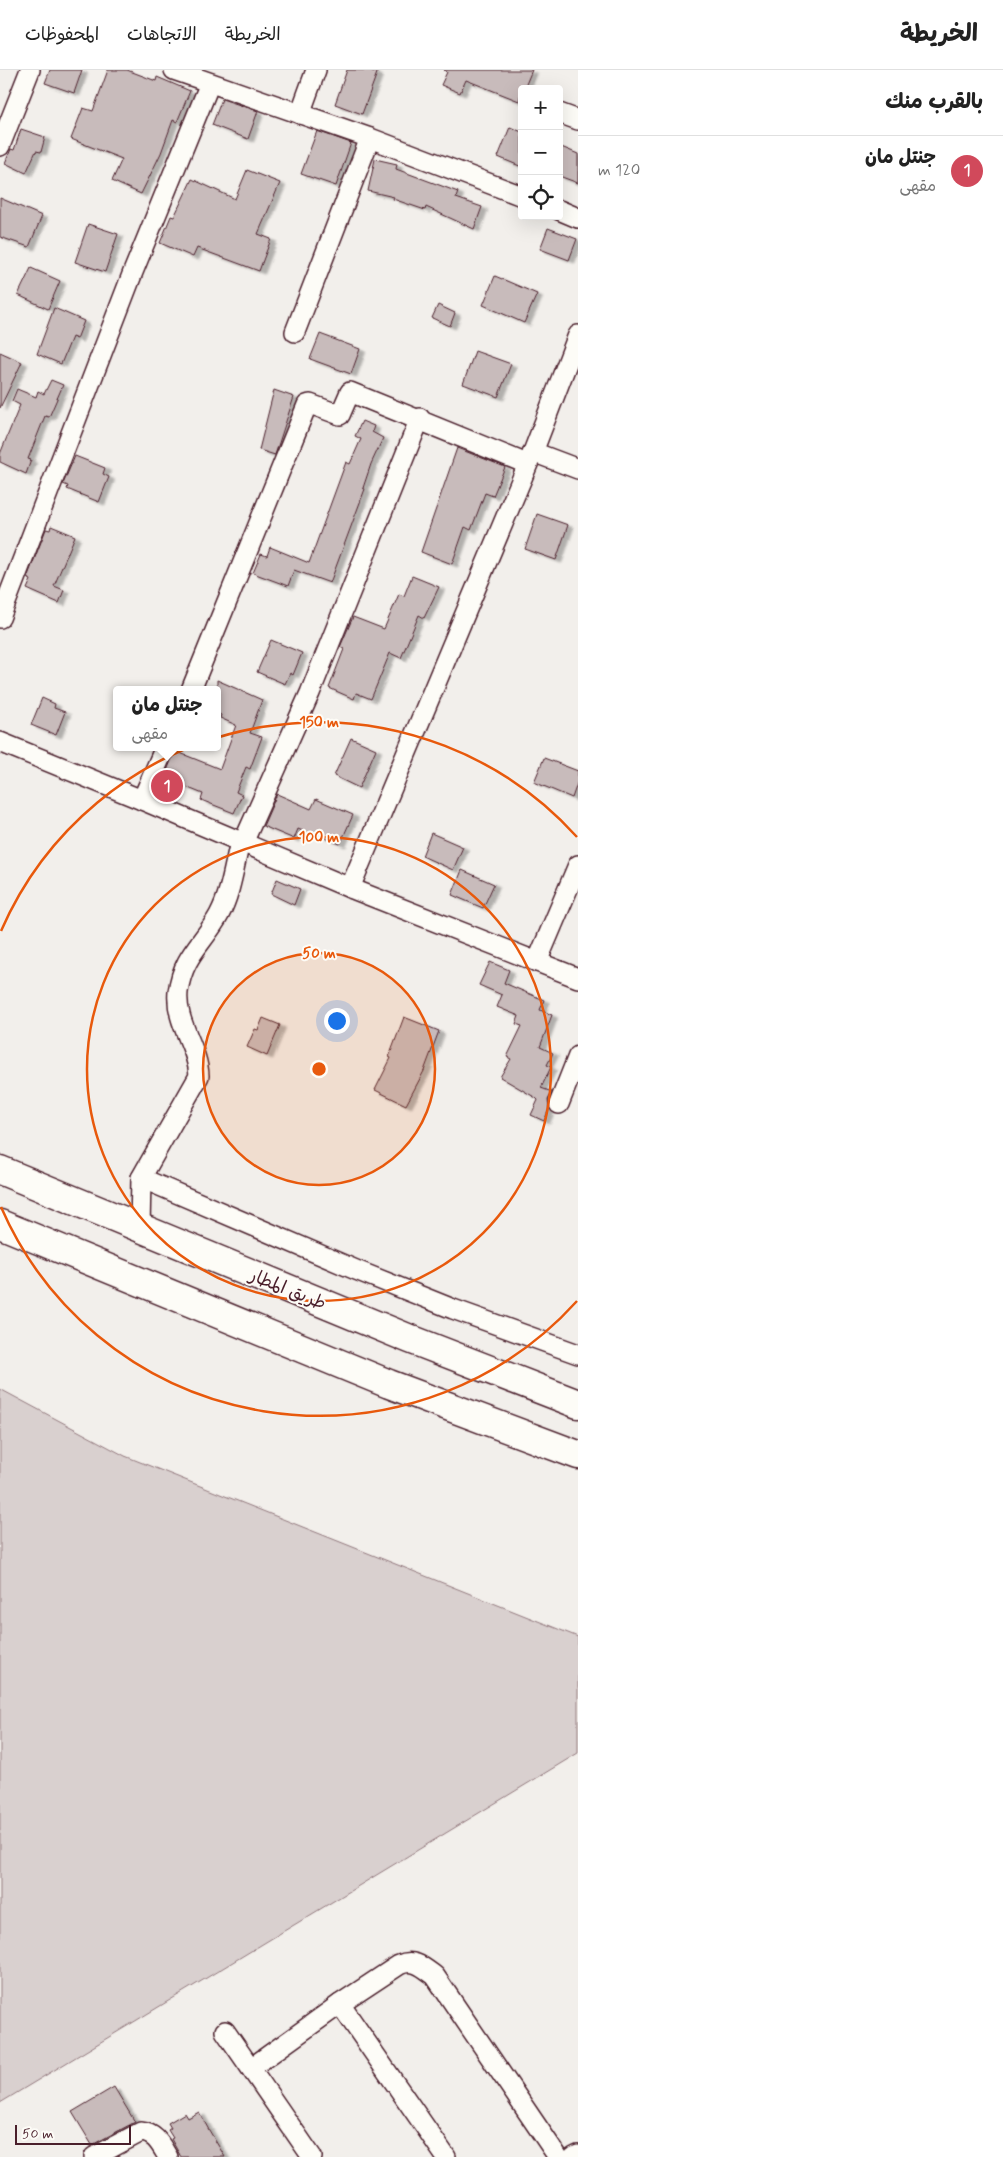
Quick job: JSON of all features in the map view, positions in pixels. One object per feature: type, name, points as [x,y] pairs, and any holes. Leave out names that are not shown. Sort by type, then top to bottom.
[{"type":"highway","name":"طريق المطار","points":[[0,1170],[410,1339],[578,1404]]},
{"type":"highway","points":[[0,1224],[389,1384],[578,1455]]},
{"type":"street","points":[[0,146],[30,70]]},
{"type":"street","points":[[174,70],[370,138],[518,194]]},
{"type":"street","points":[[300,114],[316,70]]},
{"type":"street","points":[[0,618],[133,272],[210,83]]},
{"type":"street","points":[[563,114],[578,120]]},
{"type":"street","points":[[295,332],[370,138]]},
{"type":"street","points":[[563,212],[578,218]]},
{"type":"street","points":[[350,888],[530,458],[578,335]]},
{"type":"street","points":[[193,686],[307,405],[310,404],[340,415],[350,392],[530,458],[578,469]]},
{"type":"street","points":[[140,1228],[141,1178],[199,1076],[199,1062],[181,1020],[178,994],[182,974],[190,955],[218,916],[226,901],[241,842],[310,692],[420,418]]},
{"type":"street","points":[[0,742],[350,888],[578,978]]},
{"type":"street","points":[[142,800],[163,751]]},
{"type":"street","points":[[538,962],[578,865]]},
{"type":"street","points":[[559,1104],[578,1056]]},
{"type":"street","points":[[141,1178],[453,1309],[578,1354]]},
{"type":"street","points":[[251,2068],[340,2004],[406,1962],[422,1965],[435,1976],[558,2157]]},
{"type":"street","points":[[340,2004],[446,2157]]},
{"type":"street","points":[[225,2031],[312,2157]]},
{"type":"street","points":[[94,2157],[141,2132],[149,2132],[155,2137],[168,2157]]},
{"type":"street","points":[[574,2157],[578,2155]]},
{"type":"shaded area","points":[[0,1389],[125,1456],[578,1637],[578,1753],[0,2103]]},
{"type":"building","points":[[50,70],[82,70],[74,93],[45,83]]},
{"type":"building","points":[[108,70],[127,70],[156,81],[157,77],[190,91],[177,122],[173,120],[161,153],[141,194],[112,181],[122,159],[71,139],[83,108],[93,111]]},
{"type":"building","points":[[347,70],[370,70],[377,73],[362,114],[335,104]]},
{"type":"building","points":[[444,70],[532,70],[526,85],[518,85],[518,101],[466,80],[460,93],[441,85],[447,72]]},
{"type":"building","points":[[222,99],[258,111],[248,139],[212,125]]},
{"type":"building","points":[[510,127],[518,130],[518,165],[498,157]]},
{"type":"building","points":[[21,129],[45,137],[41,152],[36,151],[26,173],[5,163],[11,149],[14,150]]},
{"type":"building","points":[[317,131],[351,143],[336,186],[301,174]]},
{"type":"building","points":[[563,148],[578,154],[578,183],[563,177]]},
{"type":"building","points":[[375,159],[397,164],[396,169],[458,192],[456,198],[482,207],[474,229],[426,207],[425,210],[393,199],[394,197],[368,191]]},
{"type":"building","points":[[247,170],[280,183],[258,234],[271,239],[259,271],[197,248],[193,257],[160,243],[171,216],[174,217],[192,179],[235,199]]},
{"type":"building","points":[[0,198],[42,216],[29,247],[0,237]]},
{"type":"building","points":[[88,224],[118,234],[105,272],[75,262]]},
{"type":"building","points":[[548,228],[577,239],[569,260],[540,249]]},
{"type":"building","points":[[31,268],[60,281],[48,309],[18,295]]},
{"type":"building","points":[[495,276],[537,294],[524,323],[483,305]]},
{"type":"building","points":[[438,305],[455,313],[450,326],[432,318]]},
{"type":"building","points":[[54,308],[84,321],[77,339],[72,337],[61,364],[37,354]]},
{"type":"building","points":[[320,334],[360,349],[351,374],[310,359]]},
{"type":"building","points":[[475,351],[511,364],[498,397],[463,384]]},
{"type":"building","points":[[0,352],[22,362],[0,408]]},
{"type":"building","points":[[51,380],[63,385],[49,417],[45,416],[28,459],[31,460],[26,474],[0,462],[0,454],[20,405],[12,401],[17,389],[36,397],[38,391],[44,394]]},
{"type":"building","points":[[274,390],[294,397],[275,455],[259,450]]},
{"type":"building","points":[[362,421],[374,426],[372,432],[383,438],[371,464],[363,488],[365,489],[330,583],[294,570],[288,586],[253,573],[261,554],[267,556],[270,547],[309,563],[346,462],[350,464],[361,439],[355,436]]},
{"type":"building","points":[[457,448],[505,467],[493,496],[485,493],[471,530],[465,527],[452,564],[421,552]]},
{"type":"building","points":[[75,456],[105,468],[103,474],[109,477],[99,502],[67,489],[68,486],[63,484]]},
{"type":"building","points":[[537,514],[568,525],[556,560],[525,549]]},
{"type":"building","points":[[51,526],[75,536],[54,586],[64,590],[59,603],[27,589],[31,580],[27,578],[46,529],[50,530]]},
{"type":"building","points":[[412,576],[439,587],[424,618],[419,615],[401,658],[390,653],[371,699],[356,693],[354,699],[329,688],[344,649],[340,647],[353,617],[384,629],[399,594],[404,596]]},
{"type":"building","points":[[271,640],[302,653],[293,675],[290,673],[285,684],[257,672]]},
{"type":"building","points":[[217,680],[262,700],[250,733],[262,737],[250,769],[246,767],[236,792],[242,795],[234,813],[201,800],[203,794],[164,778],[175,751],[220,769],[236,725],[221,718],[221,686],[217,686]]},
{"type":"building","points":[[42,698],[55,704],[54,708],[65,712],[56,735],[31,725]]},
{"type":"building","points":[[351,738],[376,749],[359,788],[334,776]]},
{"type":"building","points":[[544,758],[578,771],[578,781],[572,798],[534,782]]},
{"type":"building","points":[[277,794],[311,809],[316,799],[353,815],[340,844],[311,832],[310,834],[298,829],[294,839],[263,826]]},
{"type":"building","points":[[431,833],[463,847],[453,870],[422,856]]},
{"type":"building","points":[[462,870],[494,884],[483,908],[452,895]]},
{"type":"building","points":[[277,879],[300,889],[294,905],[271,894]]},
{"type":"building","points":[[490,962],[509,970],[504,983],[544,1000],[540,1010],[552,1015],[540,1047],[553,1053],[547,1065],[551,1067],[541,1088],[552,1092],[548,1100],[549,1109],[544,1121],[531,1115],[538,1100],[536,1098],[500,1077],[511,1059],[507,1057],[522,1026],[516,1024],[519,1016],[497,1007],[502,995],[479,985]]},
{"type":"building","points":[[404,1017],[439,1031],[424,1071],[406,1105],[375,1090],[391,1058],[389,1057]]},
{"type":"building","points":[[263,1018],[280,1025],[267,1056],[247,1047],[255,1029],[258,1030]]},
{"type":"building","points":[[114,2087],[135,2122],[92,2145],[72,2112]]},
{"type":"building","points":[[199,2112],[225,2157],[181,2157],[171,2139],[173,2138],[168,2130],[171,2128],[168,2123],[185,2113],[188,2118]]},
{"type":"place","name":"جنتل مان","points":[[167,786]]}]
